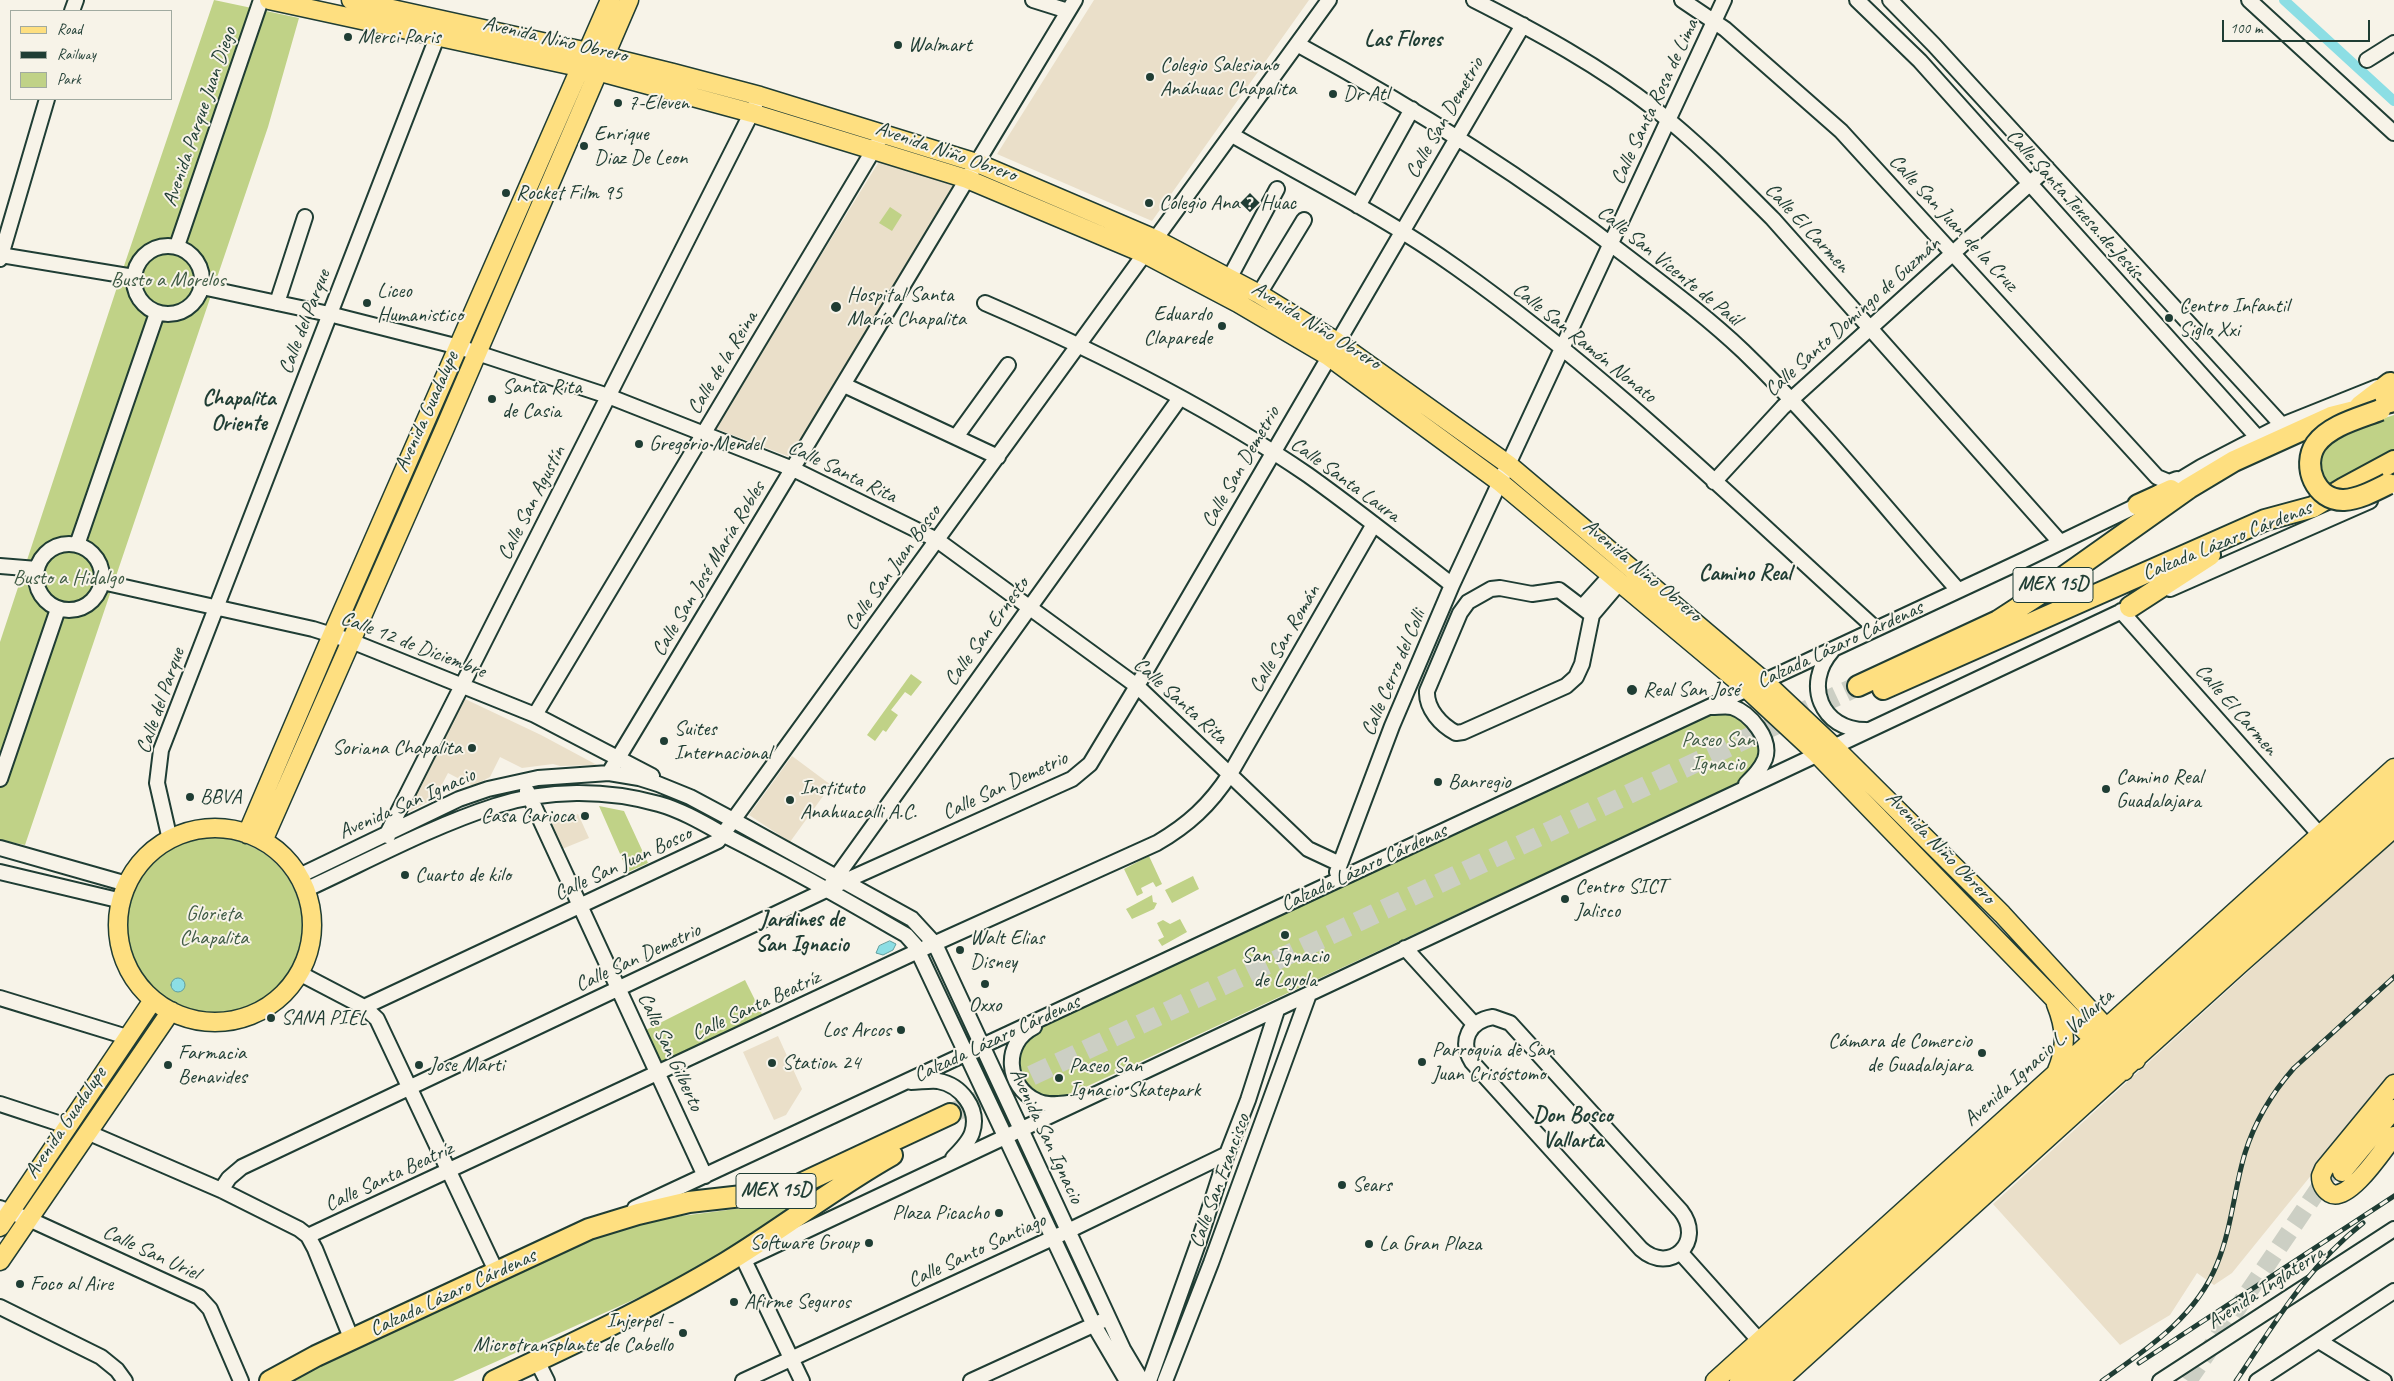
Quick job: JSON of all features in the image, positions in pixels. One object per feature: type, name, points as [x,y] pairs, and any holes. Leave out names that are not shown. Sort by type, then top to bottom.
[{"type":"highway","name":"Calzada Lázaro Cárdenas","points":[[2391,396],[2357,410],[2331,417],[2234,461],[2189,488],[2041,594],[1998,621],[1861,692],[2265,520],[2313,507],[2394,461]]},
{"type":"highway","points":[[2391,396],[2327,434],[2317,443],[2310,457],[2311,470],[2318,488],[2327,496],[2335,499],[2346,500],[2392,485]]},
{"type":"highway","points":[[2138,505],[2234,461]]},
{"type":"highway","points":[[2125,609],[2265,520]]},
{"type":"highway","name":"Calzada Lázaro Cárdenas","points":[[270,1381],[316,1356],[589,1229],[638,1214],[688,1202],[769,1193],[798,1185],[953,1118],[854,1176],[772,1234],[670,1296],[494,1381]]},
{"type":"main road","name":"Avenida Niño Obrero","points":[[269,0],[292,2],[437,36],[593,62],[760,96],[977,163],[1155,239],[1230,277],[1259,294],[1332,349],[1500,483],[1748,689],[1817,754],[2053,997],[2115,1050]]},
{"type":"main road","name":"Avenida Niño Obrero","points":[[351,0],[444,19],[593,62],[967,179],[1145,254],[1238,303],[1332,349],[1509,465],[1764,681],[1833,746],[2002,914],[2115,1050]]},
{"type":"main road","name":"Avenida Guadalupe","points":[[255,837],[351,641],[477,352],[593,62],[610,0]]},
{"type":"main road","name":"Avenida Guadalupe","points":[[255,837],[332,635],[459,347],[593,62],[629,0]]},
{"type":"main road","name":"Avenida Ignacio L. Vallarta","points":[[1779,1381],[2115,1050],[2272,877],[2394,768]]},
{"type":"main road","points":[[2354,825],[2394,776]]},
{"type":"main road","name":"Avenida Ignacio L. Vallarta","points":[[1760,1381],[1957,1200],[2300,873],[2394,789]]},
{"type":"main road","name":"Avenida Ignacio L. Vallarta","points":[[1715,1381],[1765,1347],[2338,859],[2394,808]]},
{"type":"main road","points":[[2338,859],[2394,821]]},
{"type":"main road","points":[[208,828],[228,829],[255,837],[289,862],[302,883],[310,904],[312,932],[305,960],[299,973],[292,984],[272,1003],[248,1016],[216,1022],[200,1021],[170,1011],[153,1000],[130,972],[123,955],[119,919],[125,893],[145,859],[170,840],[188,832],[208,828]]},
{"type":"main road","name":"Avenida Ignacio L. Vallarta","points":[[1739,1381],[1765,1347],[2055,1074],[2115,1050],[2240,964],[2394,828]]},
{"type":"main road","points":[[2272,877],[2300,873]]},
{"type":"main road","points":[[2053,997],[2063,1022],[2065,1039],[2063,1057],[2055,1074]]},
{"type":"main road","name":"Avenida Guadalupe","points":[[0,1227],[5,1210],[67,1126],[153,1000]]},
{"type":"main road","name":"Avenida Guadalupe","points":[[0,1261],[170,1011]]},
{"type":"main road","points":[[2394,1084],[2324,1169],[2321,1176],[2324,1188],[2332,1194],[2346,1193],[2394,1136]]},
{"type":"main road","points":[[2394,1092],[2338,1169],[2394,1109]]},
{"type":"street","name":"Avenida Parque Juan Diego","points":[[177,246],[261,0]]},
{"type":"street","points":[[1033,0],[1071,6]]},
{"type":"street","name":"Calle San Juan Bosco","points":[[364,1007],[718,841],[1329,0]]},
{"type":"street","name":"Calle El Carmen","points":[[1474,0],[1523,25],[1600,70],[1668,120],[1722,168],[1773,219],[2060,542]]},
{"type":"street","name":"Calle San Juan de la Cruz","points":[[1682,0],[1715,22],[1780,75],[1841,131],[1954,252],[2157,477],[2169,482],[2181,478]]},
{"type":"street","name":"Calle Santa Rosa de Lima","points":[[1500,483],[1724,0]]},
{"type":"street","name":"Calle Santa Teresa de Jesús","points":[[1857,0],[1920,61],[2258,438]]},
{"type":"street","name":"Calle Santa Teresa de Jesús","points":[[1890,0],[2047,168],[2282,425]]},
{"type":"street","points":[[2249,0],[2394,133]]},
{"type":"street","name":"Calle San José María Robles","points":[[609,773],[1071,6]]},
{"type":"street","name":"Calle del Parque","points":[[170,840],[157,783],[161,750],[444,19]]},
{"type":"street","name":"Calle San Demetrio","points":[[221,1190],[229,1178],[242,1167],[828,890],[841,879],[1077,776],[1090,764],[1137,686],[1332,349],[1523,25]]},
{"type":"street","points":[[2367,60],[2394,43]]},
{"type":"street","name":"Calle San Vicente de Paúl","points":[[1297,44],[1380,89],[1458,136],[1536,187],[1700,312],[1791,400],[1958,590]]},
{"type":"street","name":"Calle San Agustín","points":[[387,834],[760,96]]},
{"type":"street","points":[[47,100],[0,256],[134,277]]},
{"type":"street","points":[[1358,206],[1412,109]]},
{"type":"street","name":"Calle de la Reina","points":[[535,714],[883,134]]},
{"type":"street","name":"Calle San Ramón Nonato","points":[[1232,135],[1402,231],[1457,268],[1563,347],[1627,401],[1876,628]]},
{"type":"street","name":"Calle Santo Domingo de Guzmán","points":[[1714,482],[1791,400],[2047,168]]},
{"type":"street","points":[[1230,277],[1277,189]]},
{"type":"street","points":[[277,303],[305,217]]},
{"type":"street","points":[[1259,294],[1304,220]]},
{"type":"street","points":[[160,246],[177,246],[189,252],[198,261],[202,274],[202,287],[196,300],[185,310],[172,314],[157,313],[144,305],[139,299],[134,284],[134,277],[139,261],[145,254],[160,246]]},
{"type":"street","name":"Calle Santa Rita","points":[[202,287],[329,314],[459,347],[608,396],[793,469],[937,540],[1137,686],[1308,849],[1340,864]]},
{"type":"street","name":"Calle Santa Laura","points":[[985,302],[1079,344],[1180,398],[1272,452],[1374,524],[1452,585]]},
{"type":"street","points":[[77,545],[157,313]]},
{"type":"street","points":[[956,437],[1008,365]]},
{"type":"street","points":[[844,385],[998,457]]},
{"type":"street","name":"Calzada Lázaro Cárdenas","points":[[589,1229],[1333,883],[2138,505],[2181,478],[2282,425],[2391,396]]},
{"type":"street","name":"Calle San Ernesto","points":[[841,879],[1029,607],[1180,398]]},
{"type":"street","name":"Calle Cerro del Colli","points":[[1333,883],[1392,726],[1452,585],[1500,483]]},
{"type":"street","name":"Calzada Lázaro Cárdenas","points":[[670,1296],[1004,1136],[1277,1010],[1833,746],[2392,485]]},
{"type":"street","name":"Calle San Román","points":[[1230,774],[1374,524]]},
{"type":"street","points":[[62,544],[77,545],[95,556],[102,568],[102,582],[97,596],[86,606],[72,611],[58,609],[41,596],[36,583],[37,570],[49,551],[62,544]]},
{"type":"street","points":[[0,566],[37,570]]},
{"type":"street","points":[[1587,611],[1559,590],[1532,594],[1500,588],[1491,589],[1472,599],[1463,607],[1427,691],[1426,700],[1430,708],[1449,729],[1456,733],[1463,732],[1566,686],[1576,677],[1582,664],[1587,611],[1615,578]]},
{"type":"street","name":"Calle 12 de Diciembre","points":[[102,582],[351,641],[535,714],[690,797]]},
{"type":"street","points":[[0,779],[58,609]]},
{"type":"street","name":"Calle El Carmen","points":[[2125,609],[2320,835]]},
{"type":"street","points":[[1834,648],[1823,661],[1817,676],[1820,701],[1829,716],[1842,726],[1854,730],[1867,730]]},
{"type":"street","points":[[1709,707],[1730,707],[1747,715],[1759,730],[1766,744],[1766,757],[1760,769],[1743,789]]},
{"type":"street","name":"Avenida San Ignacio","points":[[302,883],[387,834],[459,799],[488,789],[522,781],[609,773],[639,778],[690,797],[912,919],[934,944],[1122,1349],[1142,1381]]},
{"type":"street","name":"Calle Santa Beatríz","points":[[308,1236],[934,944],[1157,843],[1199,814],[1230,774]]},
{"type":"street","name":"Calle San Gilberto","points":[[522,781],[705,1176]]},
{"type":"street","name":"Avenida San Ignacio","points":[[302,883],[394,848],[496,805],[530,797],[578,793],[630,797],[661,804],[724,834],[906,935],[918,952],[1094,1325],[1127,1381]]},
{"type":"street","points":[[387,834],[394,848]]},
{"type":"street","points":[[0,848],[125,893]]},
{"type":"street","points":[[0,872],[125,893]]},
{"type":"street","points":[[1405,948],[1474,1024]]},
{"type":"street","points":[[299,973],[364,1007],[381,1026],[497,1273]]},
{"type":"street","name":"Calle San Francisco","points":[[1165,1381],[1219,1241],[1309,994]]},
{"type":"street","points":[[1080,1101],[1054,1104],[1039,1102],[1025,1094],[1012,1069],[1010,1056],[1016,1042],[1026,1031],[1082,1002],[1086,997]]},
{"type":"street","points":[[0,998],[127,1037]]},
{"type":"street","name":"Calle San Francisco","points":[[1149,1381],[1199,1241],[1227,1154],[1248,1100],[1277,1010]]},
{"type":"street","points":[[1493,1017],[1510,1023],[1674,1204],[1686,1218],[1690,1227],[1686,1245],[1680,1252],[1665,1259],[1647,1255],[1498,1091],[1467,1054],[1467,1037],[1474,1024],[1485,1018],[1493,1017]]},
{"type":"street","points":[[903,1083],[936,1081],[952,1086],[964,1096],[972,1108],[974,1122],[972,1134],[963,1148],[948,1163]]},
{"type":"street","points":[[1248,1100],[1267,1108]]},
{"type":"street","points":[[0,1104],[67,1126]]},
{"type":"street","points":[[87,1132],[221,1190],[289,1222],[308,1236],[352,1340]]},
{"type":"street","name":"Calle Santo Santiago","points":[[743,1381],[1068,1231],[1227,1154]]},
{"type":"street","name":"Calle San Uriel","points":[[5,1210],[29,1219],[199,1297],[210,1309],[241,1381]]},
{"type":"street","name":"Avenida Inglaterra","points":[[2160,1381],[2174,1378],[2394,1229]]},
{"type":"street","points":[[1199,1241],[1209,1238],[1219,1241]]},
{"type":"street","points":[[1680,1252],[1765,1347]]},
{"type":"street","points":[[744,1260],[802,1381]]},
{"type":"street","points":[[2257,1381],[2394,1291]]},
{"type":"street","points":[[0,1307],[101,1357],[117,1370],[125,1381]]},
{"type":"street","points":[[971,1381],[1109,1318]]},
{"type":"street","points":[[2319,1340],[2383,1380],[2394,1371]]},
{"type":"street","name":"Calzada Lázaro Cárdenas","points":[[262,1381],[316,1356]]},
{"type":"street","points":[[537,1361],[547,1381]]},
{"type":"shaded area","name":"Colegio Salesiano Anáhuac Chapalita","points":[[1094,0],[1309,0],[1152,221],[997,154]]},
{"type":"shaded area","name":"Hospital Santa María Chapalita","points":[[880,160],[957,186],[790,457],[714,428]]},
{"type":"shaded area","points":[[463,698],[541,735],[597,765],[560,766],[553,764],[522,768],[500,757],[490,777],[473,786],[448,773],[435,798],[405,814]]},
{"type":"shaded area","name":"Instituto Anahuacalli A.C.","points":[[792,756],[831,785],[790,842],[749,815]]},
{"type":"shaded area","points":[[565,813],[568,818],[578,814],[589,838],[562,849],[550,820]]},
{"type":"shaded area","points":[[2394,839],[2394,1073],[2232,1273],[2214,1285],[2197,1273],[2170,1315],[2120,1345],[1993,1204]]},
{"type":"shaded area","points":[[778,1036],[802,1089],[786,1115],[774,1120],[743,1052]]},
{"type":"green space","points":[[214,0],[299,18],[268,127],[25,845],[0,840],[0,642]]},
{"type":"green space","points":[[890,207],[902,215],[892,231],[879,223]]},
{"type":"green space","points":[[2394,415],[2394,479],[2357,495],[2322,484],[2319,454],[2333,435]]},
{"type":"green space","points":[[911,674],[922,682],[911,696],[905,692],[891,710],[898,715],[886,732],[883,730],[875,741],[867,735]]},
{"type":"green space","name":"Paseo San Ignacio","points":[[1717,710],[1732,710],[1756,730],[1762,757],[1748,779],[1062,1098],[1036,1098],[1017,1075],[1016,1049],[1034,1031]]},
{"type":"green space","points":[[599,806],[624,811],[648,863],[628,872]]},
{"type":"green space","name":"Glorieta Chapalita","points":[[205,838],[223,838],[248,844],[263,852],[277,863],[288,877],[296,892],[301,909],[301,943],[296,960],[288,975],[277,989],[263,1000],[240,1011],[223,1014],[205,1014],[180,1008],[165,1000],[151,989],[140,975],[129,952],[126,935],[126,917],[132,892],[140,877],[151,863],[165,852],[188,841]]},
{"type":"green space","points":[[1149,856],[1162,884],[1156,887],[1153,882],[1141,888],[1143,893],[1137,896],[1124,869]]},
{"type":"green space","points":[[1193,876],[1199,889],[1172,903],[1165,890]]},
{"type":"green space","points":[[1152,895],[1153,902],[1157,903],[1154,909],[1132,919],[1126,909]]},
{"type":"green space","points":[[1180,919],[1187,932],[1162,946],[1158,940],[1164,937],[1157,923],[1163,920],[1170,924]]},
{"type":"green space","points":[[745,980],[763,1016],[663,1066],[646,1030]]},
{"type":"green space","points":[[789,1202],[793,1210],[779,1220],[673,1282],[453,1381],[287,1381],[594,1237],[643,1221]]},
{"type":"water","points":[[890,941],[896,944],[893,950],[883,955],[876,953],[879,946]]},
{"type":"water","points":[[175,978],[181,978],[185,985],[181,992],[175,992],[171,988],[171,982]]},
{"type":"waterway","points":[[2284,0],[2394,101]]},
{"type":"tunnel","points":[[950,1114],[1858,686]]},
{"type":"tunnel","points":[[2188,1381],[2330,1172]]},
{"type":"railway","points":[[2102,1381],[2153,1344],[2183,1316],[2208,1283],[2217,1264],[2230,1223],[2245,1153],[2254,1130],[2278,1087],[2294,1068],[2394,977]]},
{"type":"railway","points":[[2139,1363],[2394,1196]]},
{"type":"railway","points":[[2236,1381],[2308,1277],[2343,1240],[2363,1223]]},
{"type":"place","name":"Merci Paris","points":[[348,37]]},
{"type":"place","name":"Walmart","points":[[898,45]]},
{"type":"place","name":"Colegio Salesiano Anáhuac Chapalita","points":[[1150,77]]},
{"type":"place","name":"Dr Atl","points":[[1333,94]]},
{"type":"place","name":"7-Eleven","points":[[618,103]]},
{"type":"place","name":"Enrique Diaz De Leon","points":[[584,146]]},
{"type":"place","name":"Rocket Film 95","points":[[506,193]]},
{"type":"place","name":"Colegio Ana�Huac","points":[[1149,203]]},
{"type":"place","name":"Liceo Humanistico","points":[[367,303]]},
{"type":"place","name":"Hospital Santa María Chapalita","points":[[836,307]]},
{"type":"place","name":"Centro Infantil Siglo Xxi","points":[[2169,318]]},
{"type":"place","name":"Eduardo Claparede","points":[[1222,326]]},
{"type":"place","name":"Santa Rita de Casia","points":[[492,399]]},
{"type":"place","name":"Gregorio Mendel","points":[[639,444]]},
{"type":"place","name":"Real San José","points":[[1632,690]]},
{"type":"place","name":"Suites Internacional","points":[[664,741]]},
{"type":"place","name":"Soriana Chapalita","points":[[472,748]]},
{"type":"place","name":"Banregio","points":[[1438,782]]},
{"type":"place","name":"Camino Real Guadalajara","points":[[2106,789]]},
{"type":"place","name":"BBVA","points":[[190,797]]},
{"type":"place","name":"Instituto Anahuacalli A.C.","points":[[790,800]]},
{"type":"place","name":"Casa Carioca","points":[[585,816]]},
{"type":"place","name":"Cuarto de kilo","points":[[405,875]]},
{"type":"place","name":"Centro SICT Jalisco","points":[[1565,899]]},
{"type":"place","name":"San Ignacio de Loyola","points":[[1285,935]]},
{"type":"place","name":"Walt Elias Disney","points":[[960,950]]},
{"type":"place","name":"Oxxo","points":[[985,984]]},
{"type":"place","name":"SANA PIEL","points":[[271,1018]]},
{"type":"place","name":"Los Arcos","points":[[901,1030]]},
{"type":"place","name":"Cámara de Comercio de Guadalajara","points":[[1982,1053]]},
{"type":"place","name":"Parroquia de San Juan Crisóstomo","points":[[1422,1062]]},
{"type":"place","name":"Station 24","points":[[772,1063]]},
{"type":"place","name":"Farmacia Benavides","points":[[168,1065]]},
{"type":"place","name":"Jose Marti","points":[[419,1065]]},
{"type":"place","name":"Paseo San Ignacio Skatepark","points":[[1059,1078]]},
{"type":"place","name":"Sears","points":[[1342,1185]]},
{"type":"place","name":"Plaza Picacho","points":[[999,1213]]},
{"type":"place","name":"Software Group","points":[[869,1243]]},
{"type":"place","name":"La Gran Plaza","points":[[1369,1244]]},
{"type":"place","name":"Foco al Aire","points":[[20,1284]]},
{"type":"place","name":"Afirme Seguros","points":[[734,1302]]},
{"type":"place","name":"Injerpel - Microtransplante de Cabello","points":[[683,1333]]},
{"type":"district","name":"Las Flores","points":[[1403,40]]},
{"type":"district","name":"Chapalita Oriente","points":[[239,412]]},
{"type":"district","name":"Camino Real","points":[[1745,574]]},
{"type":"district","name":"Jardines de San Ignacio","points":[[802,932]]},
{"type":"district","name":"Don Bosco Vallarta","points":[[1573,1128]]},
{"type":"park label","name":"Busto a Morelos","points":[[168,280]]},
{"type":"park label","name":"Busto a Hidalgo","points":[[68,578]]}]
